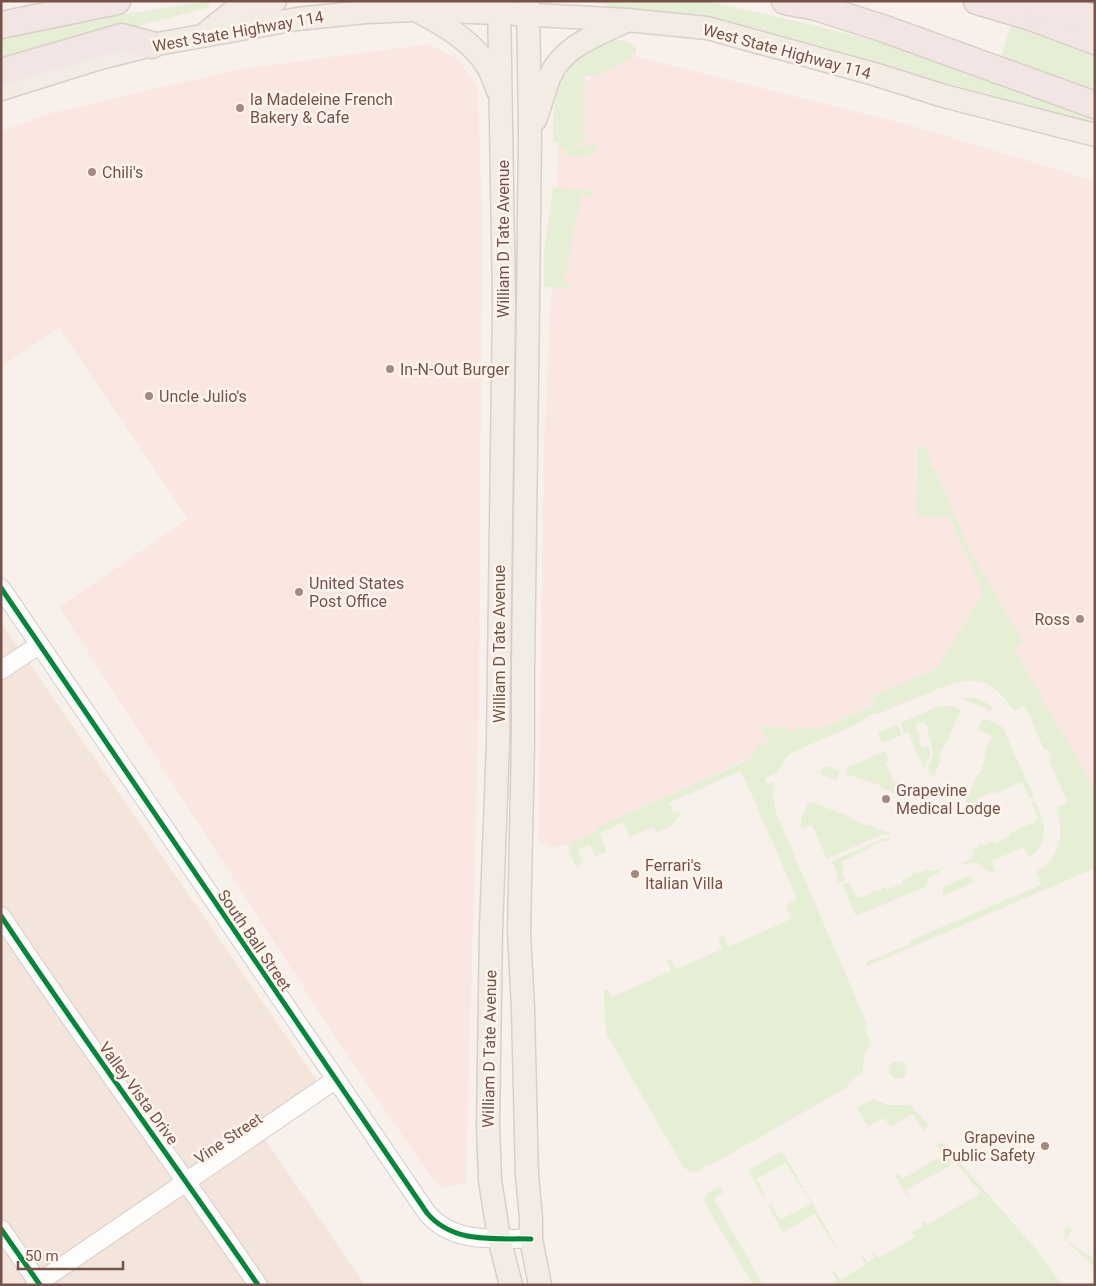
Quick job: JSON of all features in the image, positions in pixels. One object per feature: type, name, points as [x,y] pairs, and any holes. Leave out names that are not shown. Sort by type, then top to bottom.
[{"type":"highway","points":[[1,25],[117,1]]},
{"type":"highway","points":[[785,1],[816,7],[882,28],[1095,105]]},
{"type":"highway","points":[[977,1],[1034,18],[1095,41]]},
{"type":"highway","points":[[1019,1],[1095,18]]},
{"type":"highway","points":[[1,72],[122,37],[152,45]]},
{"type":"main road","points":[[204,35],[237,8],[275,1]]},
{"type":"main road","points":[[569,1],[576,6],[627,20]]},
{"type":"main road","name":"West State Highway 114","points":[[1,88],[100,58],[152,45],[297,19],[366,12],[499,7],[528,8],[707,28],[874,74],[944,96],[1095,135]]},
{"type":"main road","name":"William D Tate Avenue","points":[[499,7],[504,304],[496,833],[491,928],[488,1127],[490,1180],[499,1238],[511,1285]]},
{"type":"main road","name":"William D Tate Avenue","points":[[528,8],[530,134],[522,834],[519,937],[523,1009],[527,1175],[531,1239],[540,1285]]},
{"type":"main road","points":[[416,10],[443,25],[477,52],[489,69],[501,100]]},
{"type":"main road","points":[[530,134],[551,73],[562,58],[576,46],[627,20]]},
{"type":"main road","points":[[504,304],[528,304]]},
{"type":"main road","points":[[499,666],[523,666]]},
{"type":"main road","points":[[496,833],[522,834]]},
{"type":"street","name":"South Ball Street","points":[[1,588],[335,1080],[433,1220],[449,1230],[477,1239],[531,1239]]},
{"type":"street","points":[[1,670],[39,644]]},
{"type":"street","name":"Valley Vista Drive","points":[[1,916],[56,999],[187,1181],[258,1285]]},
{"type":"street","name":"Vine Street","points":[[38,1284],[335,1080]]},
{"type":"street","points":[[1,1229],[38,1284]]},
{"type":"shaded area","points":[[429,44],[459,60],[478,88],[482,218],[479,708],[466,1182],[443,1188],[431,1177],[345,1052],[59,607],[188,519],[59,328],[1,367],[1,131],[51,113],[240,69]]},
{"type":"shaded area","points":[[617,52],[913,126],[1095,181],[1095,789],[1059,727],[1057,727],[1055,720],[1041,699],[1014,649],[1023,643],[971,552],[925,447],[949,517],[983,593],[937,668],[872,696],[875,704],[819,729],[798,728],[787,734],[788,728],[762,726],[762,734],[767,734],[769,741],[750,758],[595,828],[596,832],[569,844],[551,848],[548,843],[538,843],[544,444],[561,107]]},
{"type":"shaded area","points":[[1,622],[317,1081],[255,1125],[365,1285],[1,1285]]},
{"type":"green space","points":[[209,1],[210,7],[1,62],[1,34]]},
{"type":"green space","points":[[593,1],[706,1],[813,25],[923,53],[1095,115],[1095,125],[763,35],[622,11]]},
{"type":"green space","points":[[1013,19],[1095,52],[1095,95],[1001,57]]},
{"type":"green space","points":[[619,40],[628,42],[636,48],[636,56],[633,54],[630,58],[599,75],[585,76],[585,143],[575,143],[575,146],[599,145],[589,155],[565,155],[565,149],[559,147],[557,142],[553,142],[555,105],[562,80],[573,59],[599,44]]},
{"type":"green space","points":[[553,188],[595,191],[592,196],[581,195],[564,282],[573,285],[570,288],[544,287],[544,251]]},
{"type":"green space","points":[[923,446],[926,448],[933,470],[935,469],[971,552],[1023,641],[1014,649],[1043,698],[1041,699],[1055,720],[1057,727],[1059,726],[1095,789],[1095,868],[868,966],[866,962],[910,944],[911,940],[1041,885],[1036,872],[1051,860],[1056,852],[1060,835],[1057,807],[1067,802],[1049,760],[1051,756],[1048,750],[1045,750],[1043,747],[1025,706],[1014,711],[995,689],[976,681],[965,681],[942,687],[881,713],[870,715],[862,722],[793,752],[785,759],[778,772],[765,778],[768,784],[774,782],[773,795],[776,813],[868,1026],[865,1028],[870,1044],[865,1054],[862,1073],[847,1084],[848,1087],[709,1166],[702,1168],[702,1170],[691,1172],[682,1165],[607,1035],[604,990],[609,990],[612,997],[671,971],[666,961],[671,959],[676,969],[722,949],[718,938],[723,935],[728,947],[791,919],[786,905],[797,898],[741,771],[669,803],[674,814],[679,812],[680,815],[670,827],[656,832],[654,827],[629,837],[624,822],[600,833],[607,852],[595,856],[590,845],[578,849],[583,861],[578,868],[576,868],[571,856],[569,844],[596,832],[595,828],[750,759],[756,747],[769,741],[765,733],[762,734],[761,726],[788,727],[788,733],[798,728],[819,729],[875,705],[872,696],[937,668],[983,593],[949,517],[917,517],[918,447]]},
{"type":"green space","points":[[963,697],[981,700],[994,711],[962,700]]},
{"type":"green space","points":[[939,706],[951,706],[961,709],[947,743],[945,742],[939,758],[941,760],[934,777],[928,768],[934,753],[930,744],[931,741],[927,736],[929,729],[926,724],[922,722],[917,724],[916,728],[921,737],[919,742],[921,746],[925,748],[928,746],[931,753],[924,769],[908,732],[905,734],[900,723]]},
{"type":"green space","points":[[983,718],[1002,726],[1034,796],[1029,798],[1022,782],[975,800],[976,802],[966,807],[965,804],[977,774],[979,775],[986,758],[983,757],[992,736],[978,730]]},
{"type":"green space","points":[[897,724],[902,735],[882,743],[878,733]]},
{"type":"green space","points":[[885,751],[889,761],[886,763],[894,783],[898,782],[904,795],[901,796],[881,788],[882,786],[846,774],[848,767]]},
{"type":"green space","points":[[827,766],[840,771],[836,780],[819,774],[822,768]]},
{"type":"green space","points":[[809,801],[891,835],[881,835],[827,859],[812,825],[801,828],[801,820]]},
{"type":"green space","points":[[1035,801],[1043,819],[1044,832],[1041,844],[1033,854],[1028,857],[1024,847],[992,861],[995,873],[989,872],[976,862],[962,865],[962,863],[974,857],[972,850],[979,847],[978,844],[981,843],[982,846],[993,841],[995,843],[1011,836],[1010,833],[1022,828],[1021,826],[1025,827],[1036,822],[1038,819],[1031,802]]},
{"type":"green space","points":[[893,838],[869,847],[869,849],[841,862],[845,870],[842,872],[846,880],[838,883],[835,877],[838,875],[832,861],[882,839]]},
{"type":"green space","points":[[946,866],[940,870],[941,872],[930,877],[925,887],[856,916],[842,884],[850,883],[856,897],[859,896],[860,898],[872,893],[871,891],[873,890],[874,892],[885,887],[887,890],[903,883],[902,880],[914,875],[913,873],[915,872],[917,874],[928,869],[930,872]]},
{"type":"green space","points":[[968,876],[974,882],[943,896],[942,890],[944,887]]},
{"type":"green space","points":[[898,1061],[904,1064],[907,1070],[904,1076],[898,1079],[892,1076],[889,1070],[892,1064]]},
{"type":"green space","points":[[873,1099],[888,1105],[910,1105],[930,1126],[923,1130],[913,1114],[891,1127],[884,1118],[868,1127],[857,1108]]},
{"type":"green space","points":[[942,1142],[1036,1249],[1062,1285],[833,1285],[837,1282],[832,1272],[835,1271],[841,1280],[866,1265],[862,1255],[868,1263],[875,1258],[871,1249],[878,1258],[915,1237],[912,1232],[923,1226],[921,1222],[924,1221],[927,1225],[973,1199],[980,1192],[954,1161],[948,1167],[906,1190],[909,1195],[907,1196],[895,1175],[900,1174],[902,1179],[943,1155],[937,1145]]},
{"type":"green space","points":[[782,1151],[804,1188],[801,1188],[786,1163],[756,1179],[766,1196],[763,1197],[748,1170]]},
{"type":"green space","points":[[716,1188],[721,1188],[724,1192],[714,1198],[716,1205],[763,1285],[753,1285],[705,1203],[705,1195]]},
{"type":"green space","points":[[805,1190],[836,1245],[835,1247],[815,1214],[787,1230],[784,1234],[768,1205],[771,1204],[780,1220],[811,1204],[806,1193],[804,1194],[803,1191]]},
{"type":"green space","points":[[1067,1227],[1070,1227],[1072,1230],[1066,1239],[1081,1251],[1095,1258],[1095,1268],[1065,1239],[1064,1232]]},
{"type":"cycle path","points":[[1,588],[427,1213],[437,1223],[462,1235],[489,1239],[531,1239]]},
{"type":"cycle path","points":[[1,916],[258,1285]]},
{"type":"cycle path","points":[[1,1229],[40,1285]]},
{"type":"place","name":"la Madeleine French Bakery & Cafe","points":[[240,108]]},
{"type":"place","name":"Chili's","points":[[92,172]]},
{"type":"place","name":"In-N-Out Burger","points":[[390,369]]},
{"type":"place","name":"Uncle Julio's","points":[[149,396]]},
{"type":"place","name":"United States Post Office","points":[[299,592]]},
{"type":"place","name":"Ross","points":[[1080,619]]},
{"type":"place","name":"Grapevine Medical Lodge","points":[[886,799]]},
{"type":"place","name":"Ferrari's Italian Villa","points":[[635,874]]},
{"type":"place","name":"Grapevine Public Safety","points":[[1045,1146]]}]
